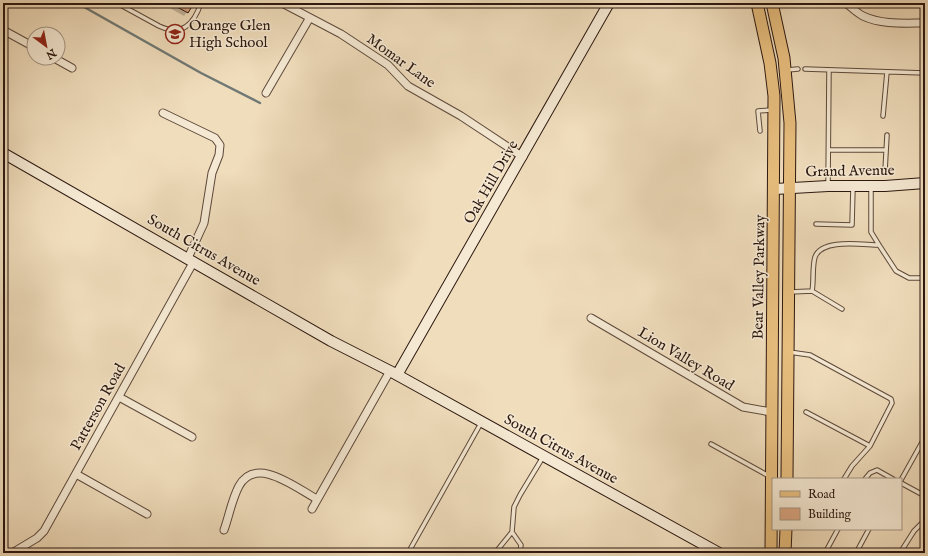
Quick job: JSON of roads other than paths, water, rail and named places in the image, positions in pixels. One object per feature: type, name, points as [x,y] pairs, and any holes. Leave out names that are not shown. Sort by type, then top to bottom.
[{"type":"main road","name":"Bear Valley Parkway","points":[[757,3],[770,63],[774,110],[775,189],[771,412],[771,553]]},
{"type":"main road","name":"Bear Valley Parkway","points":[[772,3],[786,70],[790,123],[787,478]]},
{"type":"main road","points":[[785,553],[786,530]]},
{"type":"street","name":"Momar Lane","points":[[282,3],[341,34],[388,65],[408,86],[461,116],[523,156]]},
{"type":"street","name":"Oak Hill Drive","points":[[394,373],[523,156],[609,3]]},
{"type":"street","points":[[846,3],[862,16],[874,20],[893,23],[925,23]]},
{"type":"street","points":[[266,92],[310,19]]},
{"type":"street","points":[[3,30],[26,43]]},
{"type":"street","points":[[66,65],[72,68]]},
{"type":"street","name":"Patterson Road","points":[[12,553],[37,538],[44,531],[119,397],[191,260],[204,223],[212,174],[219,155],[220,145],[215,138],[163,113]]},
{"type":"street","name":"South Citrus Avenue","points":[[3,153],[331,341],[394,373],[719,553]]},
{"type":"street","name":"Grand Avenue","points":[[775,189],[828,186],[885,186],[925,183]]},
{"type":"street","name":"Lion Valley Road","points":[[591,318],[743,408],[771,412]]},
{"type":"street","points":[[312,509],[394,373]]},
{"type":"street","points":[[119,397],[192,437]]},
{"type":"street","points":[[224,530],[239,487],[245,478],[254,474],[261,472],[271,474],[317,499]]},
{"type":"street","points":[[76,474],[148,514]]},
{"type":"lane","points":[[117,3],[166,30],[174,30],[187,27],[198,12],[201,3]]},
{"type":"lane","points":[[786,70],[798,69]]},
{"type":"lane","points":[[805,69],[925,73]]},
{"type":"lane","points":[[828,186],[829,70]]},
{"type":"lane","points":[[883,116],[887,72]]},
{"type":"lane","points":[[760,131],[758,111],[774,110]]},
{"type":"lane","points":[[885,171],[887,135]]},
{"type":"lane","points":[[828,150],[886,150]]},
{"type":"lane","points":[[871,185],[871,232],[896,271],[909,278],[925,278]]},
{"type":"lane","points":[[816,224],[852,225],[854,186]]},
{"type":"lane","points":[[812,291],[815,256],[824,247],[834,244],[879,245]]},
{"type":"lane","points":[[789,292],[812,291],[842,309]]},
{"type":"lane","points":[[788,352],[810,355],[891,399],[892,402],[870,446],[852,466],[845,478]]},
{"type":"lane","points":[[806,412],[870,446]]},
{"type":"lane","points":[[408,553],[481,422]]},
{"type":"lane","points":[[902,480],[925,437]]},
{"type":"lane","points":[[711,444],[772,477]]},
{"type":"lane","points":[[495,553],[512,532],[514,507],[543,456]]},
{"type":"lane","points":[[866,478],[870,473],[876,470],[891,478]]},
{"type":"lane","points":[[902,483],[925,496]]},
{"type":"lane","points":[[902,489],[905,485]]},
{"type":"lane","points":[[900,553],[914,531],[925,520]]},
{"type":"lane","points":[[825,553],[837,530]]},
{"type":"lane","points":[[856,553],[868,530]]},
{"type":"lane","points":[[512,532],[521,546],[520,553]]},
{"type":"waterway","points":[[77,3],[201,73],[260,103]]},
{"type":"place","name":"Orange Glen High School","points":[[175,34]]}]
